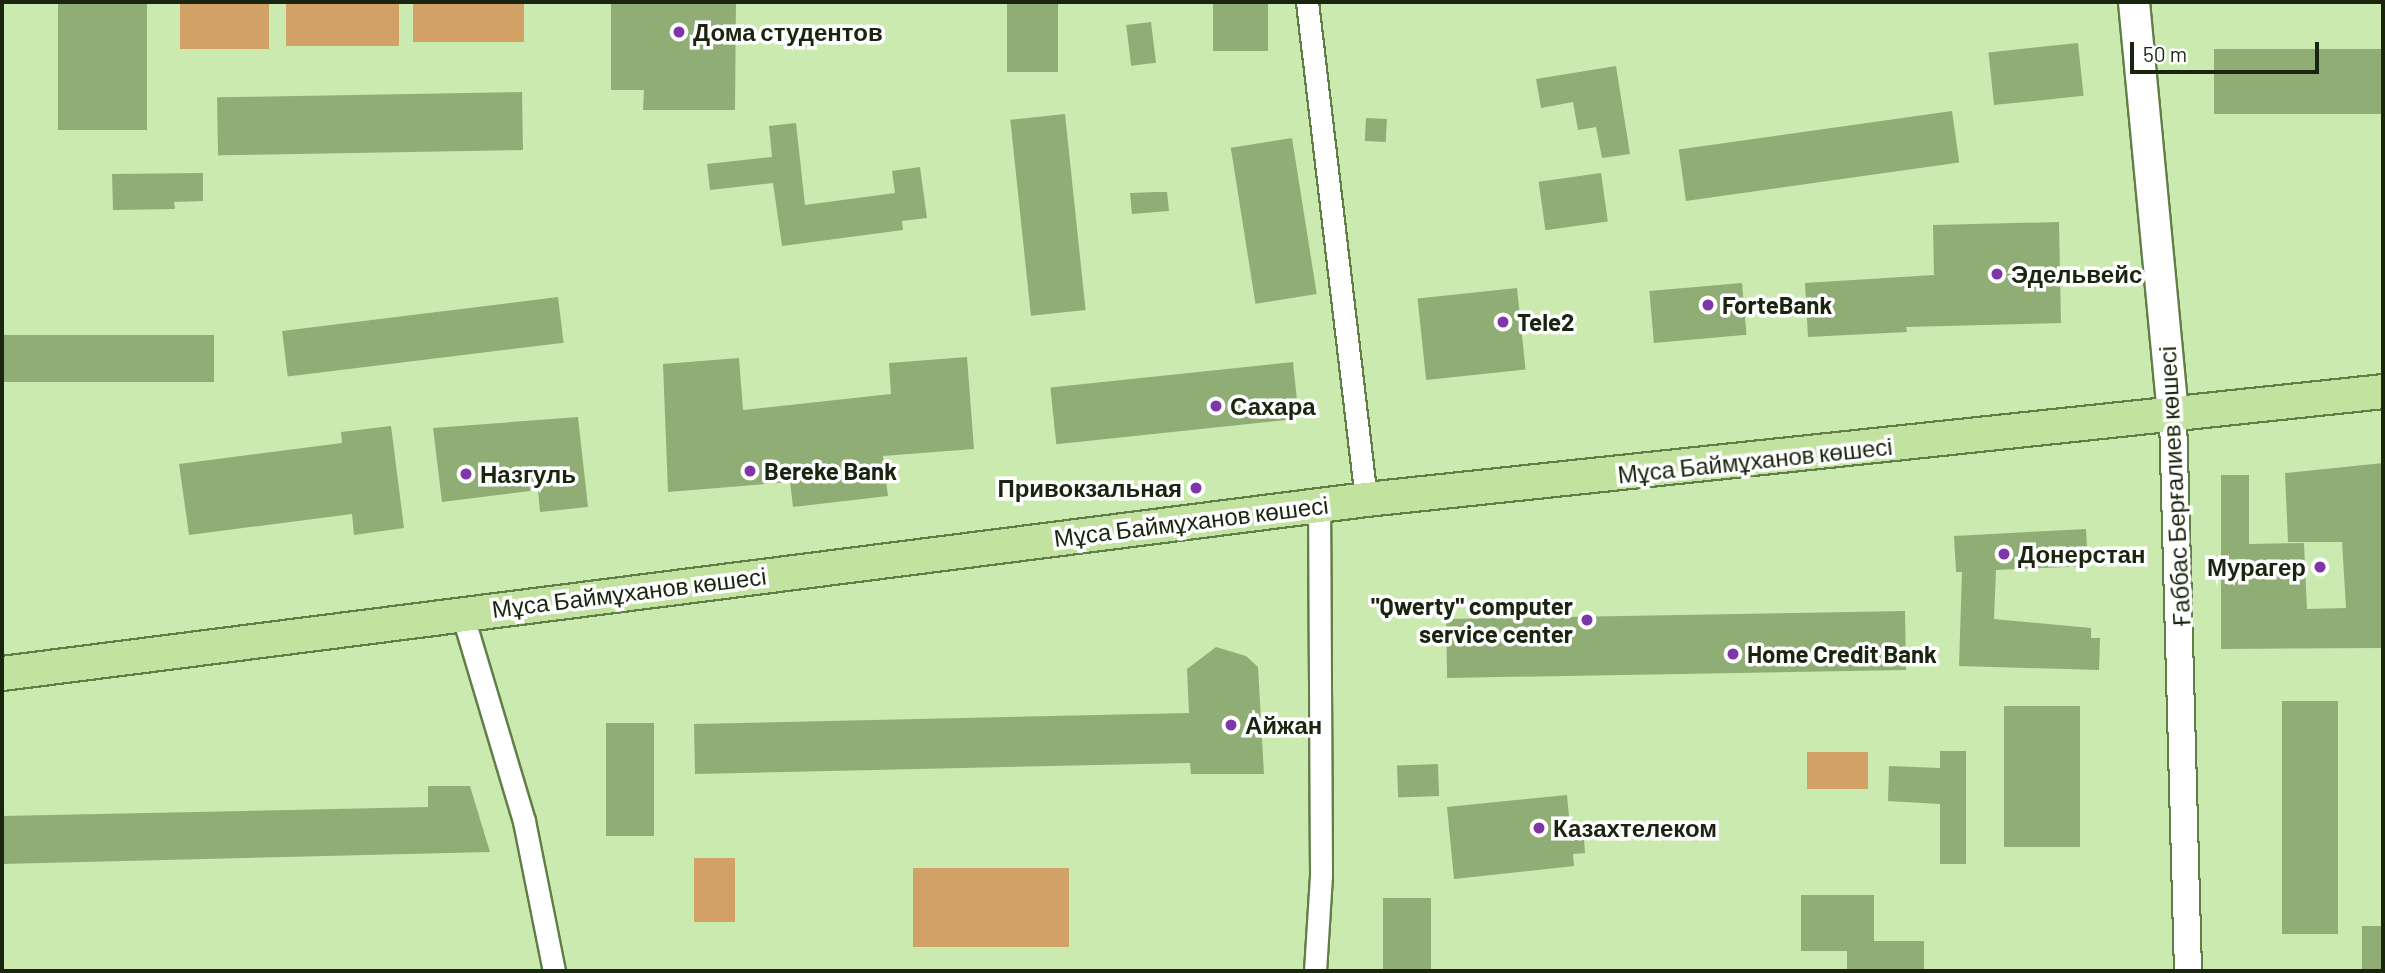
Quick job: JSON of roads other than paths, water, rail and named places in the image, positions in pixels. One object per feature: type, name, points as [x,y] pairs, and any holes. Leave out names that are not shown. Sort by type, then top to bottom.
[{"type":"main road","name":"Ғаббас Берғалиев көшесі","points":[[2134,2],[2174,417]]},
{"type":"main road","name":"Мұса Баймұханов көшесі","points":[[2,673],[1366,499],[2174,417],[2383,391]]},
{"type":"street","points":[[1307,2],[1366,499]]},
{"type":"street","name":"Ғаббас Берғалиев көшесі","points":[[2174,417],[2188,971]]},
{"type":"street","points":[[1315,971],[1321,875],[1319,505]]},
{"type":"street","points":[[462,613],[524,821],[554,971]]},
{"type":"place","name":"Дома студентов","points":[[679,32]]},
{"type":"place","name":"Эдельвейс","points":[[1997,274]]},
{"type":"place","name":"ForteBank","points":[[1708,305]]},
{"type":"place","name":"Tele2","points":[[1503,322]]},
{"type":"place","name":"Сахара","points":[[1216,406]]},
{"type":"place","name":"Bereke Bank","points":[[750,471]]},
{"type":"place","name":"Назгуль","points":[[466,474]]},
{"type":"place","name":"Привокзальная","points":[[1196,488]]},
{"type":"place","name":"Донерстан","points":[[2004,554]]},
{"type":"place","name":"Мурагер","points":[[2320,567]]},
{"type":"place","name":"\"Qwerty\" computer service center","points":[[1587,620]]},
{"type":"place","name":"Home Credit Bank","points":[[1733,654]]},
{"type":"place","name":"Айжан","points":[[1231,725]]},
{"type":"place","name":"Казахтелеком","points":[[1539,828]]}]
